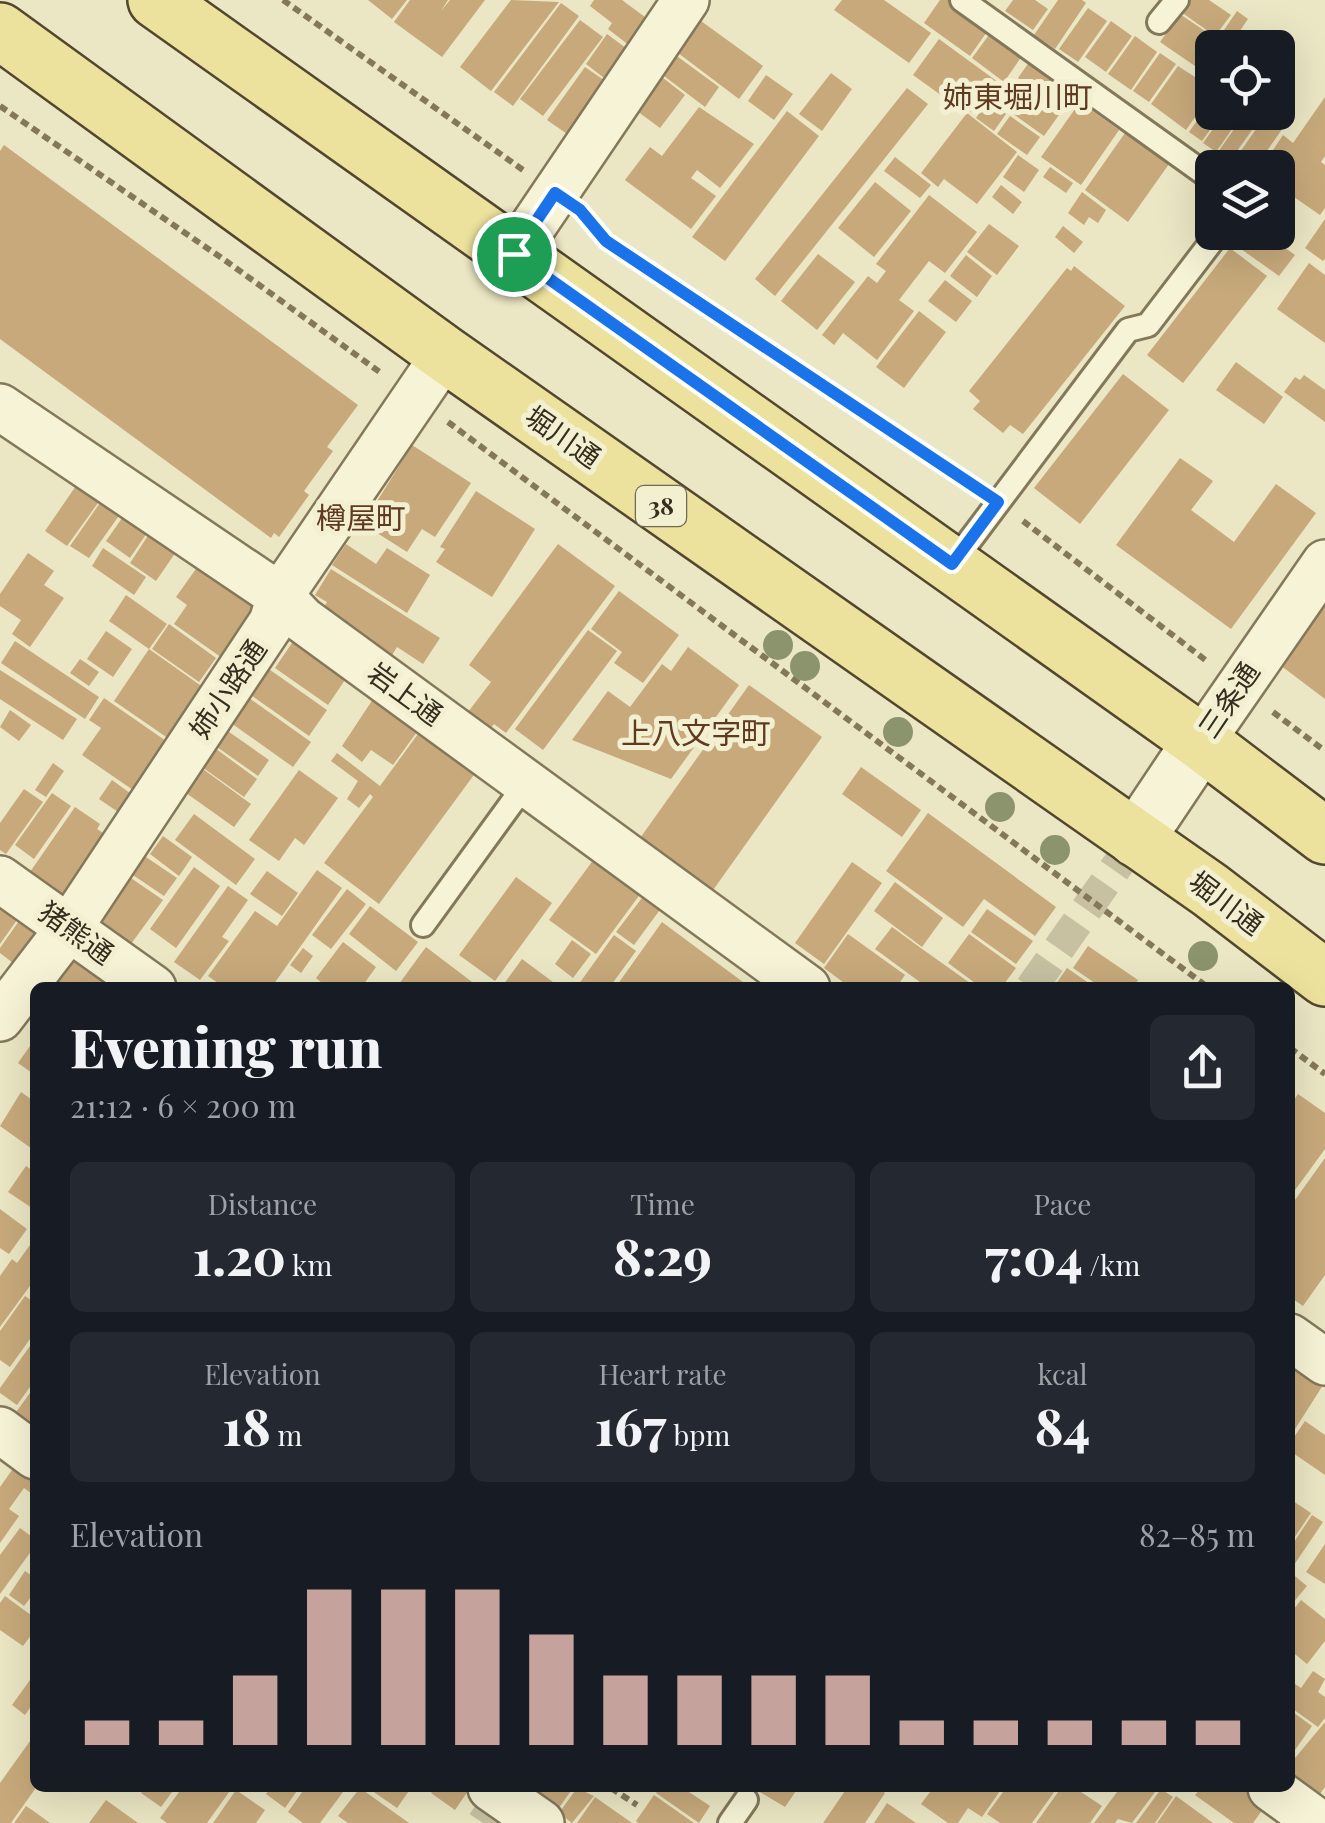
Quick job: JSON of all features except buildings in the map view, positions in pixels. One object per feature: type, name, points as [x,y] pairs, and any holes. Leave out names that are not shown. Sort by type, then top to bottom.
[{"type":"main road","points":[[156,0],[1201,742],[1325,836]]},
{"type":"main road","name":"堀川通","points":[[0,30],[430,376],[1136,838],[1325,978]]},
{"type":"street","points":[[514,254],[686,0]]},
{"type":"street","name":"姉小路通","points":[[0,1018],[69,928],[272,622],[280,596],[430,376]]},
{"type":"street","name":"岩上通","points":[[0,407],[280,596],[303,620],[799,982]]},
{"type":"street","name":"三条通","points":[[1136,838],[1325,562]]},
{"type":"street","name":"猪熊通","points":[[0,878],[144,982]]},
{"type":"street","points":[[1295,1341],[1325,1362]]},
{"type":"street","points":[[0,1430],[30,1452]]},
{"type":"street","points":[[497,1792],[541,1823]]},
{"type":"street","points":[[1276,1792],[1319,1823]]},
{"type":"lane","points":[[962,0],[1195,167]]},
{"type":"lane","points":[[1159,22],[1177,0]]},
{"type":"lane","points":[[952,564],[1128,330],[1148,325],[1206,250]]},
{"type":"lane","points":[[423,926],[527,782]]},
{"type":"lane","points":[[730,1823],[746,1800]]},
{"type":"path","points":[[283,0],[580,210],[606,241],[998,502],[1325,751]]},
{"type":"path","points":[[0,106],[226,261],[430,376],[1201,982]]},
{"type":"path","points":[[1295,1052],[1325,1074]]},
{"type":"path","points":[[617,1792],[636,1805]]},
{"type":"tunnel","points":[[1035,982],[1136,839]]},
{"type":"tunnel","points":[[483,1823],[503,1792]]},
{"type":"district","name":"姉東堀川町","points":[[1018,98]]},
{"type":"district","name":"樽屋町","points":[[361,519]]},
{"type":"district","name":"上八文字町","points":[[696,734]]},
{"type":"route","points":[[555,193],[580,210],[606,241],[998,502],[952,564],[514,254],[555,193]]}]
